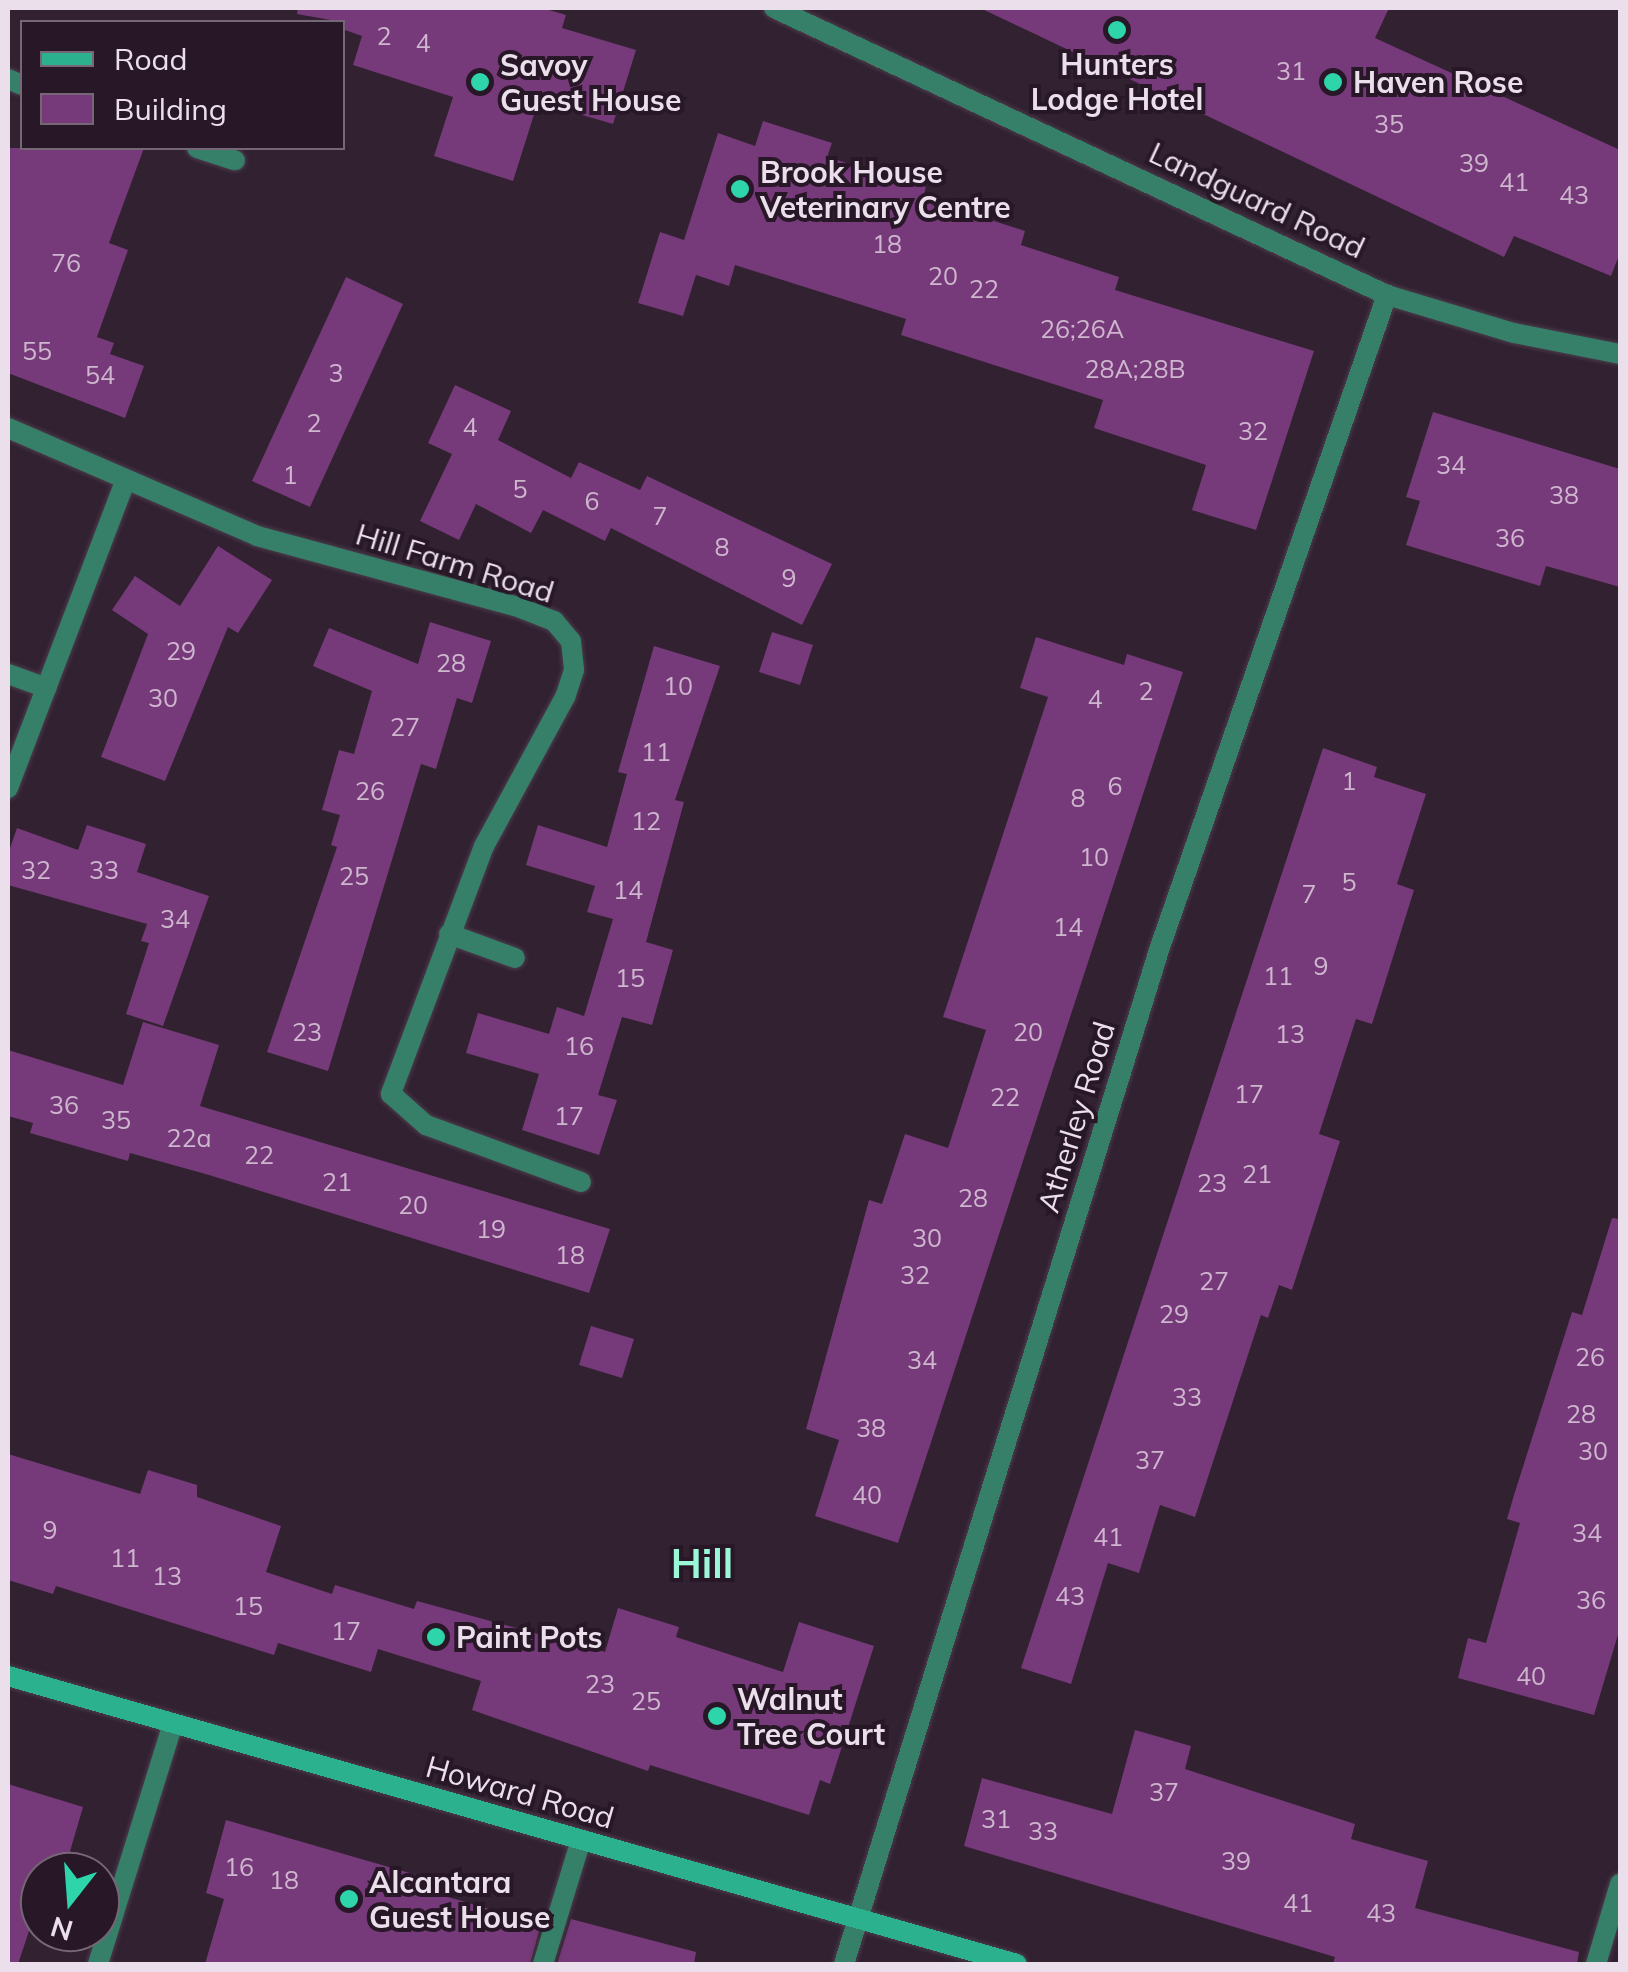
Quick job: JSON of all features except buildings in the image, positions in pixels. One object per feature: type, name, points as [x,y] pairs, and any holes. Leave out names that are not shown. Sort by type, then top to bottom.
[{"type":"street","name":"Landguard Road","points":[[774,8],[1387,295],[1514,333],[1620,354]]},
{"type":"street","points":[[204,150],[235,160]]},
{"type":"street","name":"Atherley Road","points":[[844,1964],[1160,950],[1387,295]]},
{"type":"street","name":"Hill Farm Road","points":[[8,428],[257,536],[515,606],[554,621],[571,641],[574,670],[565,697],[484,846],[391,1094],[426,1126],[580,1182]]},
{"type":"street","points":[[8,788],[125,482]]},
{"type":"street","points":[[8,674],[47,688]]},
{"type":"street","points":[[449,934],[515,958]]},
{"type":"street","name":"Howard Road","points":[[8,1676],[1017,1964]]},
{"type":"street","points":[[98,1964],[173,1723]]},
{"type":"street","points":[[543,1964],[581,1840]]},
{"type":"street","points":[[1596,1964],[1620,1884]]},
{"type":"place","name":"Hunters Lodge Hotel","points":[[1117,30]]},
{"type":"place","name":"Savoy Guest House","points":[[480,82]]},
{"type":"place","name":"Haven Rose","points":[[1333,82]]},
{"type":"place","name":"Brook House Veterinary Centre","points":[[740,189]]},
{"type":"place","name":"Paint Pots","points":[[436,1637]]},
{"type":"place","name":"Walnut Tree Court","points":[[717,1716]]},
{"type":"place","name":"Alcantara Guest House","points":[[349,1899]]},
{"type":"district","name":"Hill","points":[[702,1563]]}]
